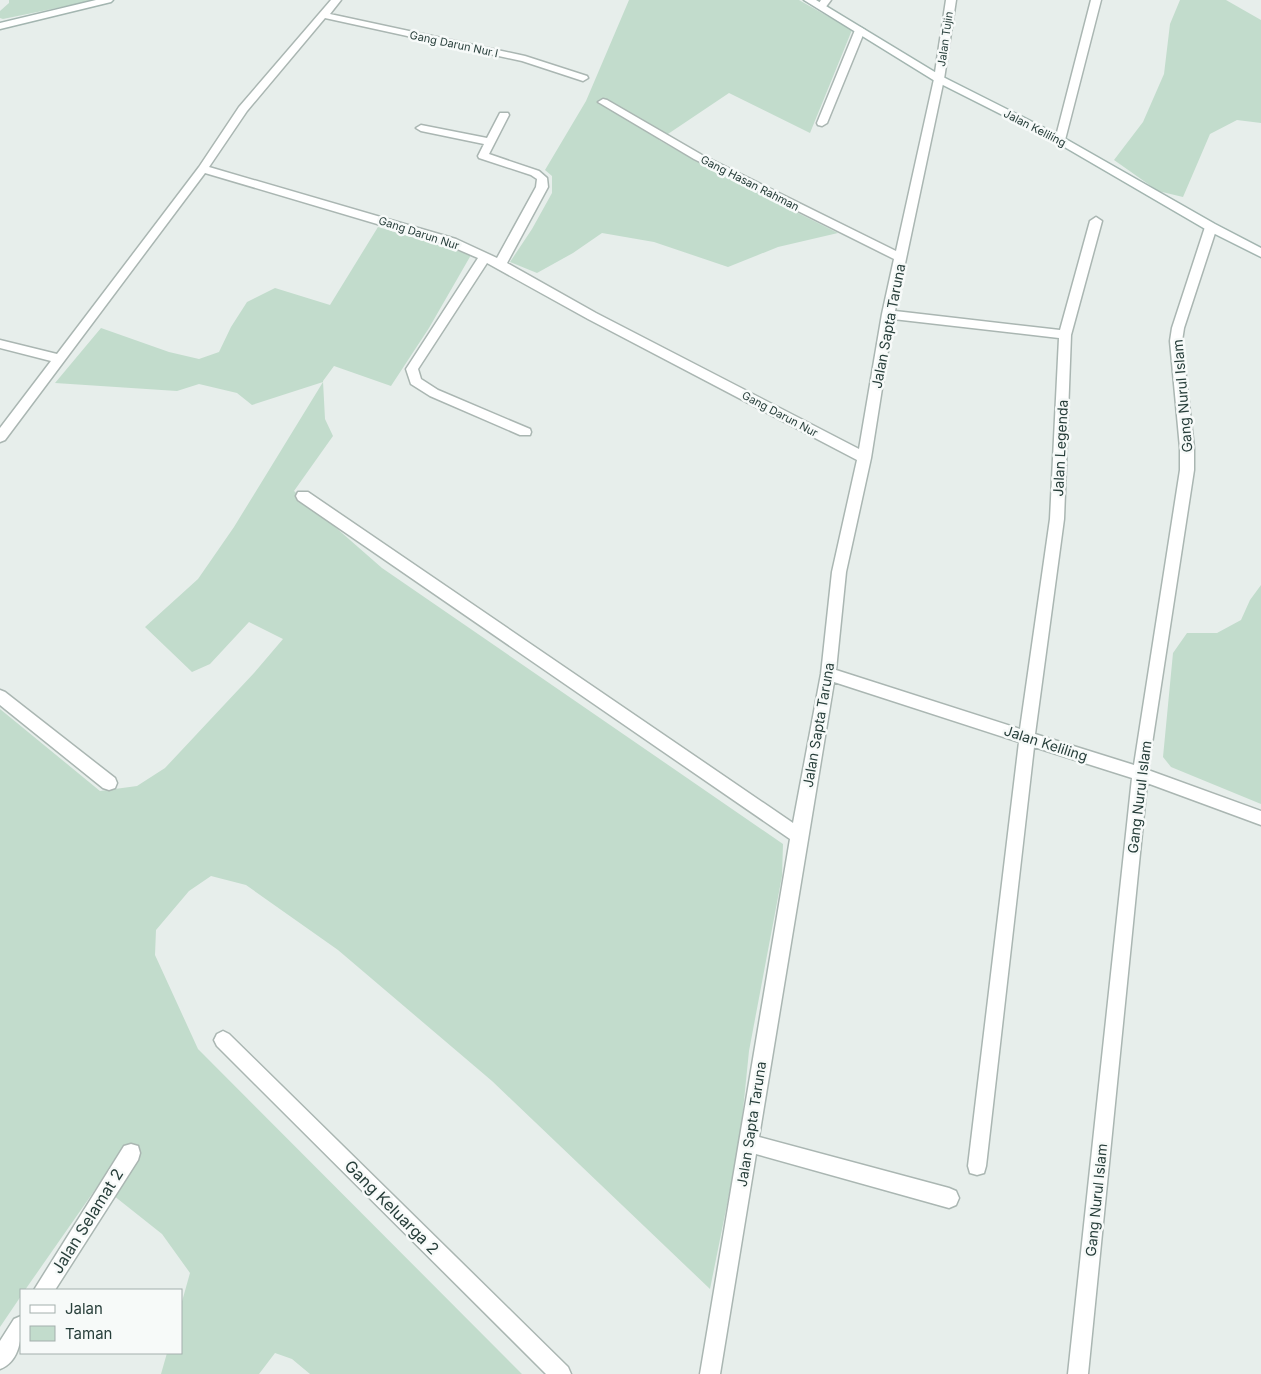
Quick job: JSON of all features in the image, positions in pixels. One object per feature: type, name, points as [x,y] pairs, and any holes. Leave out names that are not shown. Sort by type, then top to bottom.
[{"type":"street","points":[[0,26],[108,0]]},
{"type":"street","points":[[0,437],[145,248],[203,169],[243,108],[336,0]]},
{"type":"street","name":"Jalan Keliling","points":[[809,0],[824,3],[860,30],[939,79],[1060,140],[1261,254]]},
{"type":"street","name":"Jalan Tujin","points":[[939,79],[950,0]]},
{"type":"street","points":[[1060,140],[1096,0]]},
{"type":"street","name":"Gang Darun Nur I","points":[[323,15],[525,59],[583,78]]},
{"type":"street","points":[[822,123],[860,30]]},
{"type":"street","name":"Jalan Sapta Taruna","points":[[710,1374],[799,836],[828,674],[839,572],[864,458],[888,314],[939,79]]},
{"type":"street","name":"Gang Hasan Rahman","points":[[603,102],[698,158],[901,258]]},
{"type":"street","points":[[500,264],[542,187],[542,178],[535,173],[483,156],[504,115]]},
{"type":"street","points":[[421,128],[490,142]]},
{"type":"street","name":"Gang Darun Nur","points":[[203,169],[452,242],[485,256],[598,319],[864,458]]},
{"type":"street","name":"Jalan Legenda","points":[[978,1166],[1028,737],[1057,519],[1065,336],[1096,221]]},
{"type":"street","name":"Gang Nurul Islam","points":[[1078,1374],[1140,774],[1187,470],[1187,448],[1176,342],[1178,328],[1211,227]]},
{"type":"street","points":[[485,256],[412,369],[415,381],[434,393],[524,432]]},
{"type":"street","points":[[888,314],[1065,336]]},
{"type":"street","points":[[0,344],[60,359]]},
{"type":"street","points":[[303,496],[799,836]]},
{"type":"street","name":"Jalan Keliling","points":[[828,674],[1140,774],[1261,818]]},
{"type":"street","points":[[0,696],[109,783]]},
{"type":"street","name":"Gang Keluarga 2","points":[[223,1040],[561,1374]]},
{"type":"street","points":[[748,1143],[949,1198]]},
{"type":"street","name":"Jalan Selamat 2","points":[[45,1289],[131,1153]]},
{"type":"street","points":[[0,1359],[20,1328]]},
{"type":"green space","points":[[9,0],[96,0],[3,19],[0,18],[0,11],[9,3]]},
{"type":"green space","points":[[629,0],[799,0],[852,30],[810,133],[729,93],[659,140],[712,170],[838,233],[778,247],[728,267],[654,242],[602,233],[573,253],[537,273],[510,262],[532,229],[552,193],[552,176],[545,170],[586,101]]},
{"type":"green space","points":[[1180,0],[1226,0],[1261,20],[1261,123],[1237,120],[1210,134],[1183,197],[1158,191],[1114,160],[1143,122],[1164,74],[1170,24]]},
{"type":"green space","points":[[378,227],[471,255],[429,328],[391,386],[334,366],[323,381],[325,419],[333,436],[294,491],[382,568],[783,844],[782,876],[749,1051],[740,1140],[710,1289],[492,1081],[338,950],[246,885],[211,876],[189,891],[156,930],[155,955],[198,1049],[522,1374],[310,1374],[292,1359],[275,1353],[259,1374],[161,1374],[167,1354],[182,1354],[182,1301],[190,1273],[162,1234],[99,1184],[26,1289],[20,1289],[20,1297],[0,1327],[0,709],[100,791],[137,786],[165,768],[254,673],[283,639],[249,622],[210,664],[192,672],[145,627],[198,579],[234,527],[323,382],[252,405],[237,393],[199,384],[177,391],[55,383],[101,328],[169,352],[199,359],[219,352],[231,327],[247,302],[275,288],[330,305]]},
{"type":"green space","points":[[1261,585],[1261,804],[1171,767],[1163,757],[1173,653],[1187,633],[1217,633],[1241,620],[1250,600]]}]
